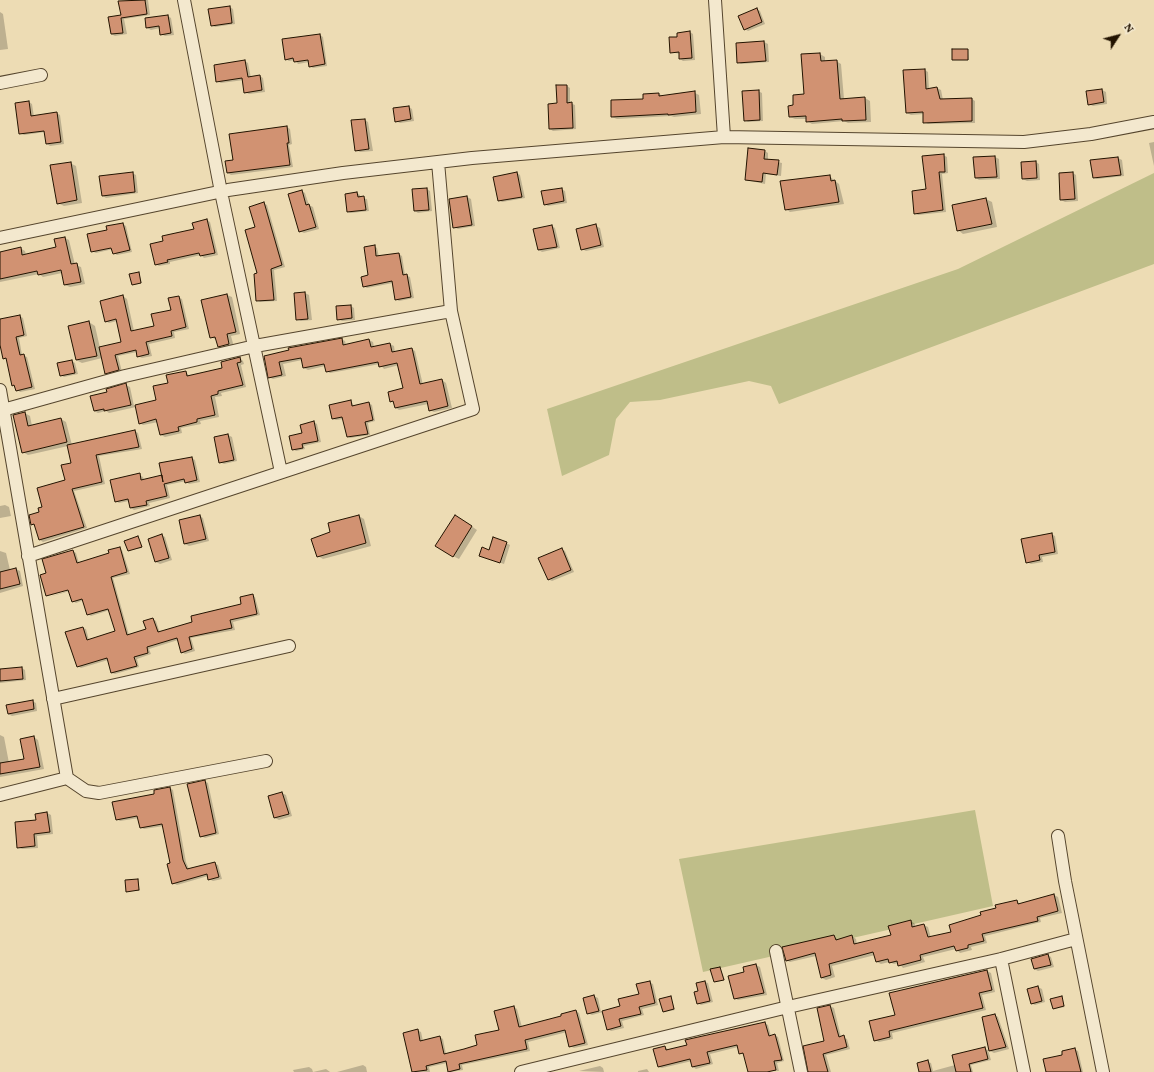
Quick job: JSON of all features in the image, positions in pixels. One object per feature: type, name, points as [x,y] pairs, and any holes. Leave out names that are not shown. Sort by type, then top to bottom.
[{"type":"street","points":[[184,0],[221,192],[281,472]]},
{"type":"street","points":[[715,0],[724,137]]},
{"type":"street","points":[[0,83],[41,75]]},
{"type":"street","points":[[0,238],[221,192],[343,173],[438,162],[724,137],[1024,142],[1091,134],[1154,122]]},
{"type":"street","points":[[28,556],[473,409],[451,311],[438,162]]},
{"type":"street","points":[[3,410],[125,376],[255,346],[451,311]]},
{"type":"street","points":[[0,390],[67,778],[86,791],[99,794],[266,761]]},
{"type":"street","points":[[53,700],[289,646]]},
{"type":"street","points":[[0,795],[67,778]]},
{"type":"street","points":[[1058,836],[1076,939],[1103,1072]]},
{"type":"street","points":[[521,1072],[548,1069],[788,1007],[1001,960],[1076,939]]},
{"type":"street","points":[[776,951],[801,1072]]},
{"type":"street","points":[[1001,960],[1024,1072]]},
{"type":"shaded area","points":[[1154,173],[1154,264],[779,404],[771,386],[749,381],[660,400],[630,402],[616,419],[609,455],[562,476],[547,409],[958,269]]},
{"type":"shaded area","points":[[975,810],[993,906],[703,972],[679,859]]},
{"type":"building","points":[[145,0],[147,14],[121,18],[123,33],[111,34],[108,17],[121,15],[118,1]]},
{"type":"building","points":[[230,6],[232,23],[211,26],[208,9]]},
{"type":"building","points":[[757,8],[762,22],[744,30],[738,16]]},
{"type":"building","points":[[168,15],[171,33],[160,35],[159,26],[146,28],[145,18]]},
{"type":"building","points":[[690,31],[692,58],[679,59],[679,52],[670,53],[669,37],[677,37],[677,33]]},
{"type":"building","points":[[320,34],[325,64],[309,67],[308,60],[294,62],[293,58],[285,60],[282,39]]},
{"type":"building","points":[[764,41],[766,61],[737,63],[736,43]]},
{"type":"building","points":[[952,49],[968,49],[968,60],[952,60]]},
{"type":"building","points":[[820,53],[821,61],[837,60],[840,99],[865,97],[866,120],[842,121],[842,119],[806,122],[806,116],[789,117],[788,106],[793,105],[793,95],[804,94],[801,54]]},
{"type":"building","points":[[245,60],[248,77],[260,75],[262,90],[244,93],[242,78],[216,82],[214,65]]},
{"type":"building","points":[[925,69],[926,89],[937,87],[940,99],[972,98],[972,121],[923,123],[923,112],[906,113],[903,70]]},
{"type":"building","points":[[556,85],[567,85],[567,103],[572,102],[573,128],[549,129],[548,104],[557,103]]},
{"type":"building","points":[[1102,89],[1104,102],[1088,105],[1086,91]]},
{"type":"building","points":[[759,90],[760,120],[744,121],[742,91]]},
{"type":"building","points":[[695,91],[696,112],[668,115],[611,117],[611,100],[643,99],[643,94],[659,93],[659,96]]},
{"type":"building","points":[[29,101],[31,116],[57,112],[61,142],[46,144],[44,131],[19,134],[15,103]]},
{"type":"building","points":[[409,106],[411,119],[395,122],[393,108]]},
{"type":"building","points":[[365,119],[369,149],[355,151],[351,120]]},
{"type":"building","points":[[287,126],[289,143],[287,143],[290,165],[227,173],[225,161],[233,160],[229,134]]},
{"type":"building","points":[[748,148],[765,150],[764,159],[779,160],[777,175],[763,173],[762,182],[745,180]]},
{"type":"building","points":[[944,154],[945,172],[939,172],[943,210],[914,214],[912,191],[926,189],[922,156]]},
{"type":"building","points":[[995,156],[997,177],[975,178],[973,157]]},
{"type":"building","points":[[1118,157],[1121,175],[1093,178],[1090,160]]},
{"type":"building","points":[[1036,161],[1037,178],[1022,179],[1021,162]]},
{"type":"building","points":[[71,162],[77,200],[57,204],[50,165]]},
{"type":"building","points":[[133,172],[135,192],[102,196],[99,176]]},
{"type":"building","points":[[517,172],[522,197],[498,201],[493,177]]},
{"type":"building","points":[[1073,172],[1075,199],[1060,200],[1059,173]]},
{"type":"building","points":[[830,175],[831,181],[835,180],[839,202],[785,210],[780,181]]},
{"type":"building","points":[[427,188],[429,210],[414,211],[412,189]]},
{"type":"building","points":[[562,188],[564,201],[544,205],[541,191]]},
{"type":"building","points":[[302,190],[306,205],[309,204],[316,227],[299,232],[288,194]]},
{"type":"building","points":[[357,192],[358,197],[364,196],[366,210],[347,212],[345,194]]},
{"type":"building","points":[[467,196],[472,225],[453,228],[449,199]]},
{"type":"building","points":[[986,198],[992,224],[957,231],[952,205]]},
{"type":"building","points":[[264,202],[282,265],[271,269],[274,300],[256,301],[254,274],[257,273],[245,230],[255,227],[249,207]]},
{"type":"building","points":[[207,219],[215,253],[200,256],[199,253],[167,260],[168,262],[155,265],[150,244],[163,241],[162,236],[194,229],[192,223]]},
{"type":"building","points":[[123,223],[130,250],[113,254],[111,248],[91,252],[87,234],[107,230],[106,226]]},
{"type":"building","points":[[596,224],[601,245],[581,250],[576,229]]},
{"type":"building","points":[[552,225],[557,247],[538,250],[533,229]]},
{"type":"building","points":[[65,237],[71,264],[77,263],[81,282],[64,285],[61,270],[38,275],[37,271],[0,279],[0,252],[21,247],[22,255],[56,247],[54,239]]},
{"type":"building","points":[[375,245],[376,256],[399,253],[403,275],[407,274],[411,297],[395,300],[392,281],[363,287],[361,277],[368,275],[364,247]]},
{"type":"building","points":[[139,272],[141,283],[132,285],[129,274]]},
{"type":"building","points":[[305,292],[308,319],[296,320],[294,293]]},
{"type":"building","points":[[227,294],[236,332],[227,334],[229,344],[218,347],[215,337],[210,338],[201,300]]},
{"type":"building","points":[[123,295],[131,331],[154,326],[151,314],[171,310],[168,298],[179,296],[186,327],[171,331],[172,336],[146,342],[149,354],[137,357],[136,350],[115,355],[119,370],[105,374],[99,347],[121,342],[116,319],[105,322],[100,301]]},
{"type":"building","points":[[351,305],[352,318],[337,320],[336,306]]},
{"type":"building","points":[[20,315],[24,335],[16,337],[20,355],[24,354],[32,387],[16,391],[14,385],[12,386],[6,358],[3,359],[0,345],[0,319]]},
{"type":"building","points":[[89,321],[97,356],[76,360],[68,326]]},
{"type":"building","points":[[342,338],[343,345],[369,339],[371,347],[390,343],[392,352],[412,348],[420,384],[442,379],[448,406],[429,411],[427,401],[395,408],[393,401],[390,402],[388,392],[403,388],[397,363],[379,367],[378,362],[326,372],[324,364],[303,368],[301,358],[279,362],[282,375],[268,378],[264,356],[289,350],[288,348]]},
{"type":"building","points":[[240,357],[241,362],[237,363],[243,385],[218,391],[218,394],[211,396],[215,415],[197,419],[197,422],[178,427],[179,431],[160,435],[156,419],[139,424],[135,405],[156,400],[153,386],[168,383],[166,375],[186,371],[187,376],[222,368],[221,362]]},
{"type":"building","points":[[72,360],[75,373],[60,376],[57,363]]},
{"type":"building","points":[[126,383],[131,405],[104,411],[104,409],[94,411],[90,396],[107,392],[106,389]]},
{"type":"building","points":[[351,400],[352,406],[369,402],[373,420],[365,422],[368,434],[347,437],[342,417],[332,419],[329,405]]},
{"type":"building","points":[[25,412],[28,426],[61,418],[67,442],[22,453],[13,415]]},
{"type":"building","points":[[314,421],[318,441],[302,444],[303,448],[292,450],[289,436],[302,433],[300,425]]},
{"type":"building","points":[[135,430],[139,447],[96,455],[102,482],[72,489],[84,527],[39,540],[34,524],[31,525],[29,515],[39,512],[38,508],[42,507],[37,488],[65,480],[61,465],[71,463],[67,445]]},
{"type":"building","points":[[228,434],[234,460],[219,463],[214,437]]},
{"type":"building","points":[[192,457],[197,480],[185,483],[184,479],[164,484],[167,496],[146,501],[147,505],[130,508],[128,499],[115,502],[110,480],[140,473],[141,480],[162,475],[159,463]]},
{"type":"building","points":[[200,515],[206,539],[184,544],[179,520]]},
{"type":"building","points":[[359,515],[366,543],[317,557],[311,539],[330,532],[328,523]]},
{"type":"building","points":[[455,515],[472,526],[453,557],[435,546]]},
{"type":"building","points":[[1052,533],[1055,552],[1039,555],[1040,560],[1026,563],[1021,539]]},
{"type":"building","points":[[162,534],[169,558],[155,562],[148,539]]},
{"type":"building","points":[[138,536],[142,547],[128,551],[124,541]]},
{"type":"building","points":[[493,537],[507,542],[500,563],[479,556],[482,547],[489,550]]},
{"type":"building","points":[[120,547],[127,572],[111,577],[127,635],[146,629],[143,621],[153,618],[158,632],[192,622],[191,616],[241,604],[240,597],[253,594],[257,614],[230,620],[232,628],[189,637],[192,649],[181,653],[177,638],[147,647],[148,653],[134,657],[137,666],[111,673],[107,658],[77,667],[65,632],[83,627],[87,640],[115,631],[108,609],[87,615],[82,599],[72,602],[68,590],[46,596],[40,575],[46,573],[42,559],[73,550],[77,563],[109,553],[108,550]]},
{"type":"building","points":[[562,548],[571,570],[548,580],[538,558]]},
{"type":"building","points":[[16,568],[20,584],[0,589],[0,572]]},
{"type":"building","points":[[22,667],[23,679],[0,681],[0,669]]},
{"type":"building","points":[[33,700],[34,709],[8,714],[6,705]]},
{"type":"building","points":[[34,736],[40,767],[0,774],[0,763],[24,759],[20,739]]},
{"type":"building","points":[[205,780],[216,833],[200,837],[187,784]]},
{"type":"building","points":[[170,787],[183,860],[187,869],[215,862],[219,877],[208,880],[207,874],[172,884],[167,864],[170,863],[162,824],[140,828],[137,816],[116,820],[112,802],[154,794],[154,790]]},
{"type":"building","points":[[282,792],[289,814],[274,818],[268,796]]},
{"type":"building","points":[[47,812],[50,832],[34,834],[35,846],[17,848],[15,822],[36,820],[35,814]]},
{"type":"building","points":[[138,879],[139,890],[126,892],[125,880]]},
{"type":"building","points":[[1054,894],[1058,911],[1037,917],[1038,921],[982,934],[984,941],[968,945],[968,948],[956,951],[954,946],[920,955],[921,960],[898,966],[897,961],[889,963],[888,959],[876,962],[873,952],[829,964],[831,975],[821,978],[815,953],[786,961],[782,947],[834,935],[836,940],[852,935],[854,944],[891,935],[888,926],[911,920],[912,927],[924,924],[928,937],[951,932],[949,925],[981,915],[980,912],[996,908],[995,905],[1017,900],[1018,904]]},
{"type":"building","points":[[1048,954],[1051,965],[1034,969],[1031,959]]},
{"type":"building","points":[[756,964],[764,993],[734,999],[728,976],[744,972],[743,967]]},
{"type":"building","points":[[720,967],[724,980],[714,982],[710,969]]},
{"type":"building","points":[[987,970],[992,990],[979,993],[983,1008],[889,1031],[890,1037],[874,1041],[869,1021],[895,1015],[889,993]]},
{"type":"building","points":[[650,981],[655,1003],[639,1007],[641,1014],[619,1019],[621,1026],[607,1030],[602,1011],[620,1006],[618,999],[639,994],[636,984]]},
{"type":"building","points":[[705,981],[710,1001],[697,1004],[694,992],[698,991],[696,983]]},
{"type":"building","points":[[1038,986],[1042,1001],[1031,1004],[1027,989]]},
{"type":"building","points":[[594,995],[599,1011],[587,1014],[583,998]]},
{"type":"building","points":[[671,996],[674,1009],[663,1012],[659,999]]},
{"type":"building","points":[[1062,996],[1064,1006],[1053,1009],[1050,999]]},
{"type":"building","points":[[830,1005],[839,1037],[844,1035],[847,1047],[823,1054],[828,1072],[808,1072],[803,1046],[824,1041],[817,1008]]},
{"type":"building","points":[[514,1006],[519,1027],[561,1016],[561,1014],[576,1010],[585,1043],[569,1047],[565,1030],[525,1040],[527,1049],[459,1064],[460,1069],[448,1072],[446,1061],[426,1066],[427,1070],[412,1072],[403,1033],[418,1029],[420,1041],[440,1036],[444,1054],[477,1045],[475,1035],[499,1030],[494,1011]]},
{"type":"building","points":[[995,1014],[1006,1047],[989,1051],[982,1017]]},
{"type":"building","points":[[765,1022],[769,1036],[775,1034],[782,1060],[774,1061],[776,1070],[767,1072],[748,1072],[743,1053],[739,1054],[737,1045],[707,1052],[710,1063],[692,1067],[690,1059],[658,1067],[653,1049],[665,1046],[666,1050],[687,1045],[685,1040]]},
{"type":"building","points":[[985,1047],[988,1059],[969,1064],[971,1072],[956,1072],[952,1055]]},
{"type":"building","points":[[1075,1048],[1081,1072],[1046,1072],[1043,1059],[1062,1055],[1062,1051]]},
{"type":"building","points":[[928,1060],[931,1072],[919,1072],[917,1063]]}]
